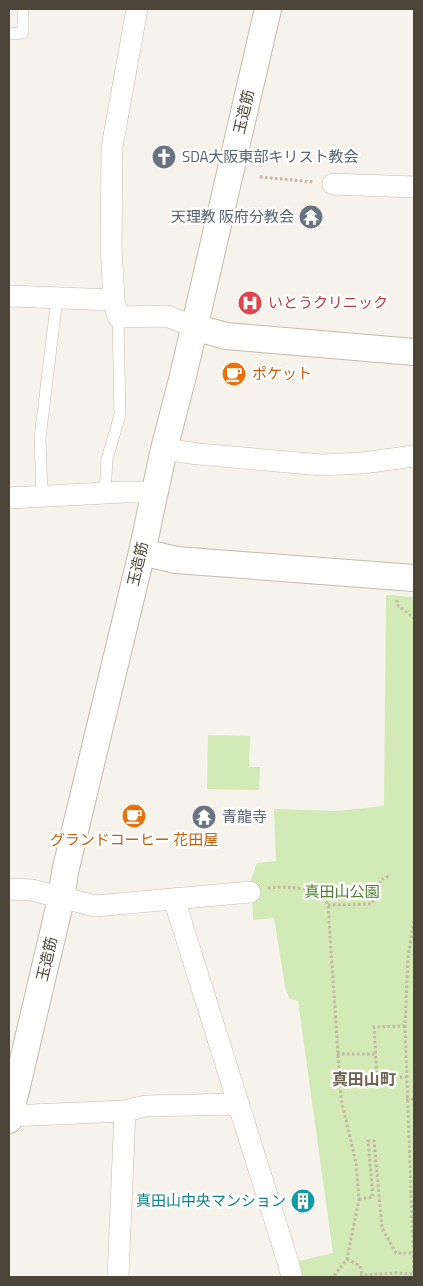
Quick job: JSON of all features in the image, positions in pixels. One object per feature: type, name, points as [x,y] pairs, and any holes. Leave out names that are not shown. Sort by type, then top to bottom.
[{"type":"street","points":[[116,308],[111,246],[112,147],[136,9]]},
{"type":"street","name":"玉造筋","points":[[9,1117],[268,9]]},
{"type":"street","points":[[333,184],[414,187]]},
{"type":"street","points":[[9,296],[57,298],[167,316],[194,327],[226,336],[414,352]]},
{"type":"street","points":[[164,449],[198,454],[322,465],[363,463],[414,456]]},
{"type":"street","points":[[9,498],[106,492],[154,492]]},
{"type":"street","points":[[142,552],[176,560],[405,585]]},
{"type":"street","points":[[9,889],[32,890],[61,899],[95,906],[250,892]]},
{"type":"street","points":[[174,899],[292,1277]]},
{"type":"street","points":[[9,1117],[124,1111],[146,1106],[239,1104]]},
{"type":"street","points":[[118,1277],[124,1111]]},
{"type":"lane","points":[[9,34],[23,33],[23,9]]},
{"type":"lane","points":[[42,496],[40,438],[57,298]]},
{"type":"lane","points":[[106,492],[107,459],[120,415],[116,308]]},
{"type":"path","points":[[260,177],[333,184]]},
{"type":"path","points":[[405,585],[397,605],[414,618]]},
{"type":"path","points":[[328,905],[371,904],[381,880],[391,875]]},
{"type":"path","points":[[282,887],[320,890],[328,905],[341,1099],[356,1163],[359,1199],[347,1259],[333,1277]]},
{"type":"path","points":[[347,1259],[360,1266],[362,1276],[396,1273],[414,1274],[406,1100],[405,1026],[408,957],[414,921]]},
{"type":"path","points":[[405,1026],[374,1027],[377,1078],[406,1077]]},
{"type":"path","points":[[337,1054],[375,1054]]},
{"type":"path","points":[[406,1100],[414,1099]]},
{"type":"path","points":[[359,1199],[373,1197],[368,1141],[374,1140],[382,1228],[396,1253],[413,1253]]},
{"type":"green space","name":"真田山公園","points":[[386,595],[414,597],[414,1277],[302,1277],[299,1261],[333,1253],[298,1001],[289,998],[285,986],[274,918],[253,920],[251,879],[257,863],[276,861],[274,809],[337,811],[384,806]]},
{"type":"green space","points":[[208,735],[250,736],[249,767],[260,767],[259,790],[207,789]]},
{"type":"place","name":"SDA大阪東部キリスト教会","points":[[164,157]]},
{"type":"place","name":"天理教 阪府分教会","points":[[311,217]]},
{"type":"place","name":"いとうクリニック","points":[[250,303]]},
{"type":"place","name":"ポケット","points":[[234,374]]},
{"type":"place","name":"グランドコーヒー 花田屋","points":[[134,816]]},
{"type":"place","name":"青龍寺","points":[[204,817]]},
{"type":"place","name":"真田山中央マンション","points":[[303,1201]]},
{"type":"district","name":"真田山町","points":[[364,1079]]}]
